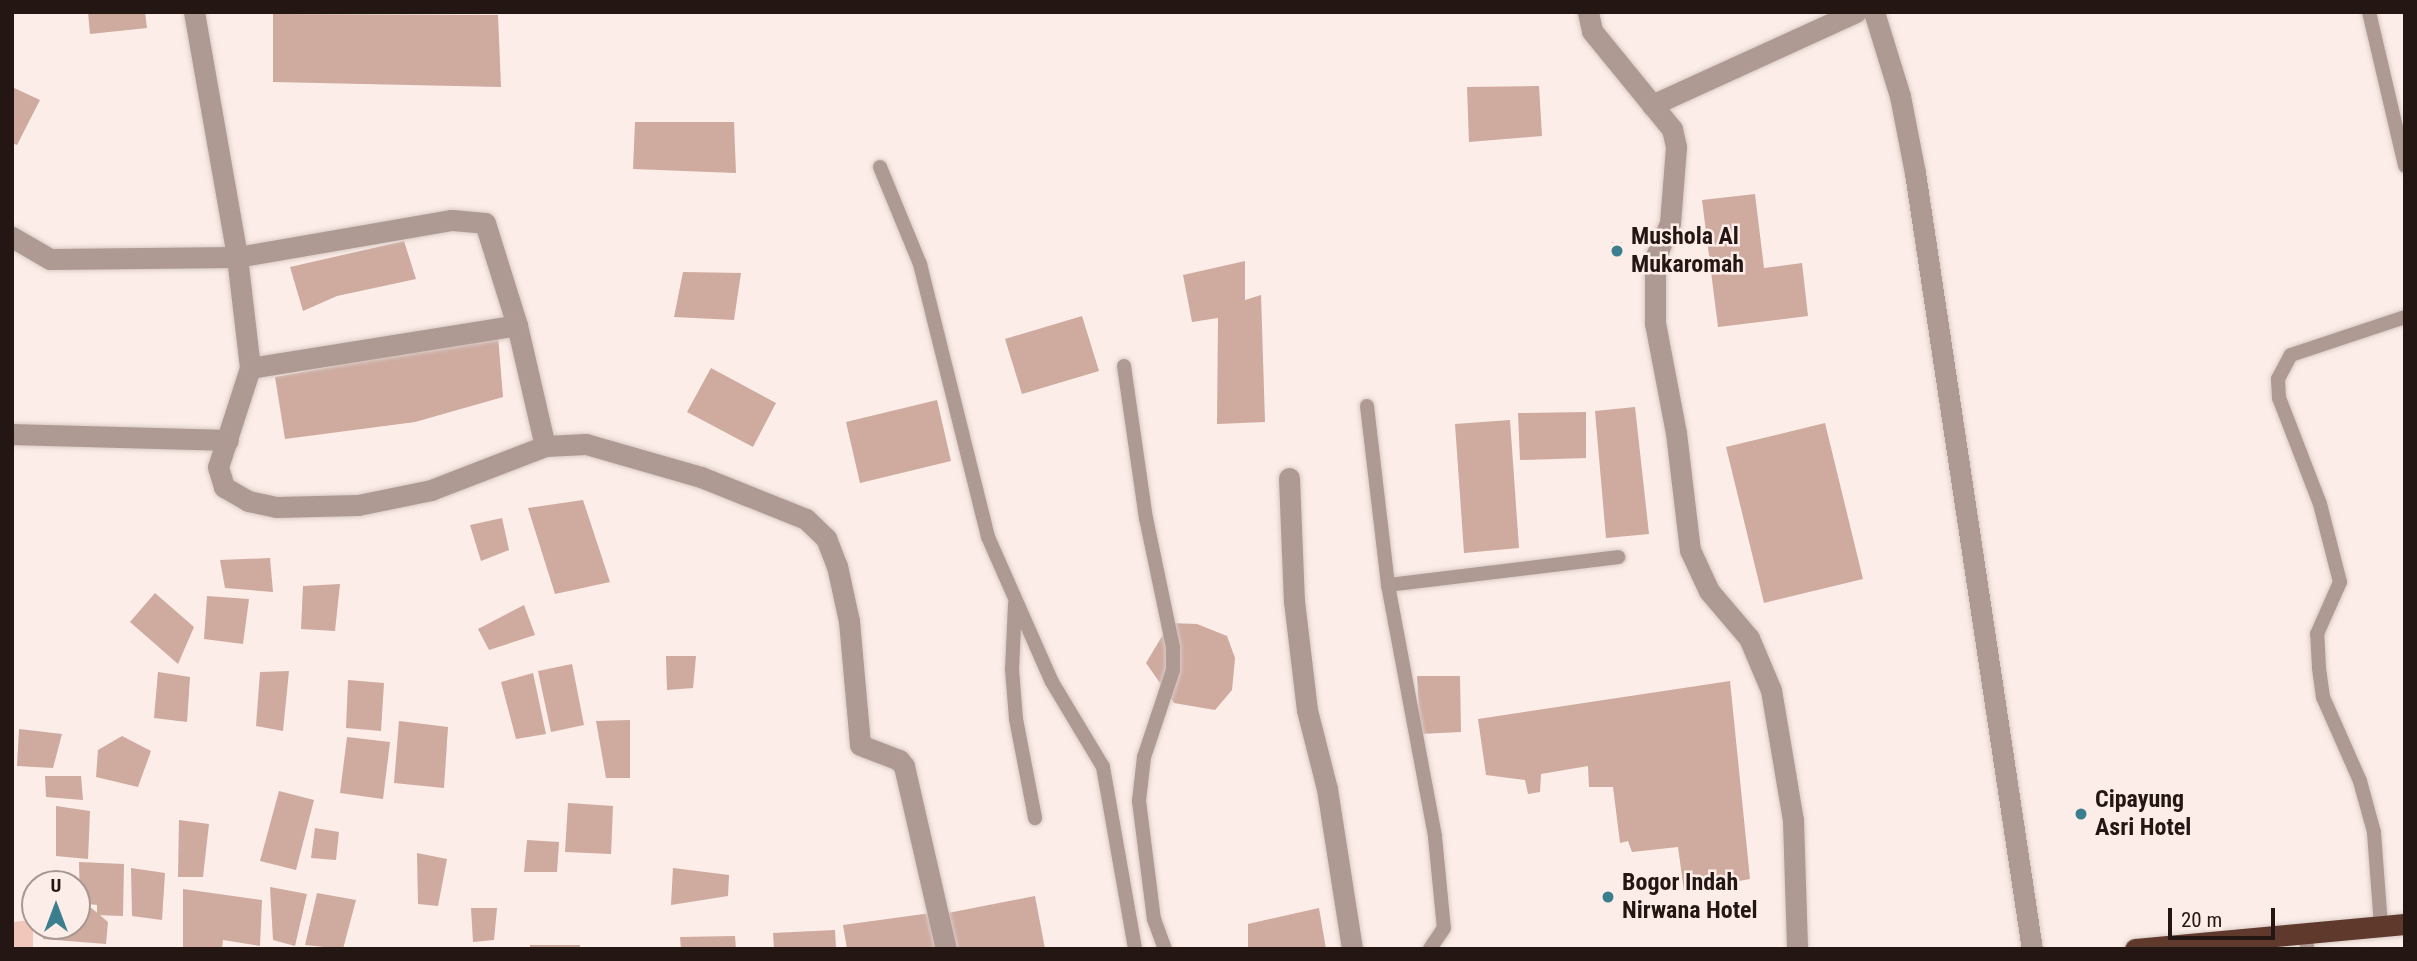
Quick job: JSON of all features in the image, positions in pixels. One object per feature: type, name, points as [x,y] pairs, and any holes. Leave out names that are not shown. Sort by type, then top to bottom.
[{"type":"highway","points":[[2135,949],[2306,940],[2405,924]]},
{"type":"street","points":[[194,12],[237,257],[250,368],[218,467],[223,487],[248,501],[313,509],[396,500],[431,490],[545,446],[608,447],[774,505],[818,528],[832,550],[849,621],[860,745],[899,760],[904,766],[946,949]]},
{"type":"street","points":[[1588,12],[1592,31],[1672,129],[1676,147],[1670,223],[1655,259],[1653,296],[1690,550],[1709,591],[1749,638],[1771,690],[1793,820],[1797,949]]},
{"type":"street","points":[[1652,104],[1856,12]]},
{"type":"street","points":[[1874,12],[1900,96],[1915,173],[2032,949]]},
{"type":"street","points":[[12,253],[50,259],[237,257],[452,220],[476,220],[489,231],[517,325],[545,446]]},
{"type":"street","points":[[12,237],[50,259]]},
{"type":"street","points":[[250,368],[517,325]]},
{"type":"street","points":[[12,434],[228,440]]},
{"type":"street","points":[[1289,478],[1294,601],[1307,710],[1327,789],[1352,949]]},
{"type":"lane","points":[[2369,12],[2405,166]]},
{"type":"lane","points":[[880,167],[920,264],[988,537],[1052,682],[1103,767],[1135,949]]},
{"type":"lane","points":[[2381,926],[2374,832],[2360,781],[2323,697],[2319,668],[2317,634],[2340,582],[2320,504],[2279,398],[2278,379],[2291,355],[2405,317]]},
{"type":"lane","points":[[1125,366],[1146,518],[1173,639],[1173,670],[1144,757],[1139,801],[1154,919],[1165,949]]},
{"type":"lane","points":[[1367,406],[1388,585],[1435,837],[1444,928],[1430,949]]},
{"type":"lane","points":[[1388,585],[1618,556]]},
{"type":"lane","points":[[1015,603],[1012,669],[1016,719],[1035,818]]},
{"type":"shaded area","points":[[21,921],[21,940],[33,940],[33,949],[12,949],[12,922]]},
{"type":"building","points":[[88,12],[145,12],[147,28],[90,34]]},
{"type":"building","points":[[273,14],[498,15],[501,87],[273,82]]},
{"type":"building","points":[[1539,86],[1542,136],[1469,142],[1467,87]]},
{"type":"building","points":[[12,87],[40,100],[17,145],[12,143]]},
{"type":"building","points":[[635,122],[734,122],[736,173],[633,169]]},
{"type":"building","points":[[1755,194],[1764,268],[1802,263],[1808,316],[1718,327],[1702,200]]},
{"type":"building","points":[[404,241],[416,279],[337,296],[303,311],[290,267]]},
{"type":"building","name":"Mushola Al Mukaromah","points":[[1612,242],[1622,242],[1622,259],[1611,259]]},
{"type":"building","points":[[1245,261],[1245,300],[1261,295],[1265,422],[1217,424],[1218,318],[1192,322],[1183,275]]},
{"type":"building","points":[[683,272],[741,273],[734,320],[674,317]]},
{"type":"building","points":[[1082,316],[1099,371],[1022,394],[1005,339]]},
{"type":"building","points":[[498,336],[503,397],[415,422],[285,439],[275,377]]},
{"type":"building","points":[[711,368],[776,403],[753,447],[687,412]]},
{"type":"building","points":[[937,400],[951,461],[860,483],[846,422]]},
{"type":"building","points":[[1635,407],[1649,534],[1606,538],[1595,411]]},
{"type":"building","points":[[1586,412],[1586,458],[1520,460],[1518,413]]},
{"type":"building","points":[[1510,420],[1519,548],[1464,553],[1455,424]]},
{"type":"building","points":[[1825,423],[1863,579],[1764,603],[1726,447]]},
{"type":"building","points":[[583,500],[610,582],[555,594],[528,508]]},
{"type":"building","points":[[502,518],[509,550],[481,561],[470,525]]},
{"type":"building","points":[[270,558],[273,592],[225,588],[220,560]]},
{"type":"building","points":[[340,584],[335,631],[301,629],[303,586]]},
{"type":"building","points":[[155,593],[194,627],[178,664],[130,622]]},
{"type":"building","points":[[207,596],[249,599],[243,644],[204,639]]},
{"type":"building","points":[[524,605],[535,635],[489,650],[478,629]]},
{"type":"building","points":[[1170,623],[1197,624],[1227,636],[1235,658],[1232,690],[1215,710],[1174,703],[1146,663]]},
{"type":"building","points":[[666,656],[696,656],[693,688],[667,690]]},
{"type":"building","points":[[572,664],[584,725],[551,732],[538,671]]},
{"type":"building","points":[[289,671],[283,731],[256,726],[260,672]]},
{"type":"building","points":[[158,672],[190,677],[187,722],[154,718]]},
{"type":"building","points":[[533,673],[546,734],[516,739],[501,682]]},
{"type":"building","points":[[1417,676],[1460,676],[1461,732],[1420,734]]},
{"type":"building","points":[[348,680],[384,683],[381,731],[346,728]]},
{"type":"building","points":[[1730,681],[1750,879],[1684,891],[1678,847],[1632,852],[1628,841],[1620,843],[1613,787],[1589,787],[1588,766],[1541,774],[1540,792],[1528,794],[1525,780],[1486,775],[1478,719]]},
{"type":"building","points":[[630,720],[630,778],[606,778],[596,721]]},
{"type":"building","points":[[399,721],[448,727],[444,788],[394,783]]},
{"type":"building","points":[[19,729],[62,734],[53,768],[17,766]]},
{"type":"building","points":[[122,736],[151,751],[138,787],[96,777],[98,750]]},
{"type":"building","points":[[347,737],[390,742],[383,799],[340,793]]},
{"type":"building","points":[[45,776],[81,776],[83,800],[46,797]]},
{"type":"building","points":[[279,791],[314,800],[296,870],[260,861]]},
{"type":"building","points":[[568,803],[613,806],[611,854],[565,852]]},
{"type":"building","points":[[56,806],[90,811],[88,859],[56,856]]},
{"type":"building","points":[[179,820],[209,824],[203,877],[178,877]]},
{"type":"building","points":[[315,828],[339,832],[336,860],[311,858]]},
{"type":"building","points":[[527,840],[559,842],[557,872],[524,872]]},
{"type":"building","points":[[417,853],[447,859],[438,906],[418,904]]},
{"type":"building","points":[[79,862],[124,864],[123,916],[97,915],[97,905],[91,904],[91,870],[79,870]]},
{"type":"building","points":[[131,868],[165,873],[162,920],[132,916]]},
{"type":"building","points":[[673,868],[729,875],[728,896],[671,905]]},
{"type":"building","points":[[270,887],[307,894],[295,946],[273,940]]},
{"type":"building","points":[[183,889],[262,900],[260,946],[223,940],[222,949],[183,949]]},
{"type":"building","points":[[317,893],[356,900],[343,949],[305,945]]},
{"type":"building","points":[[1035,896],[1045,949],[955,949],[948,913]]},
{"type":"building","points":[[91,908],[108,922],[106,944],[56,940],[91,940]]},
{"type":"building","points":[[471,908],[497,908],[494,940],[473,942]]},
{"type":"building","points":[[1319,908],[1326,949],[1248,949],[1248,924]]},
{"type":"building","points":[[931,913],[936,949],[847,949],[843,925]]},
{"type":"building","points":[[835,930],[836,949],[774,949],[773,933]]},
{"type":"building","points":[[735,936],[736,949],[681,949],[680,937]]},
{"type":"building","points":[[530,945],[580,945],[580,949],[530,949]]},
{"type":"place","name":"Mushola Al Mukaromah","points":[[1617,251]]},
{"type":"place","name":"Cipayung Asri Hotel","points":[[2081,814]]},
{"type":"place","name":"Bogor Indah Nirwana Hotel","points":[[1608,897]]}]
